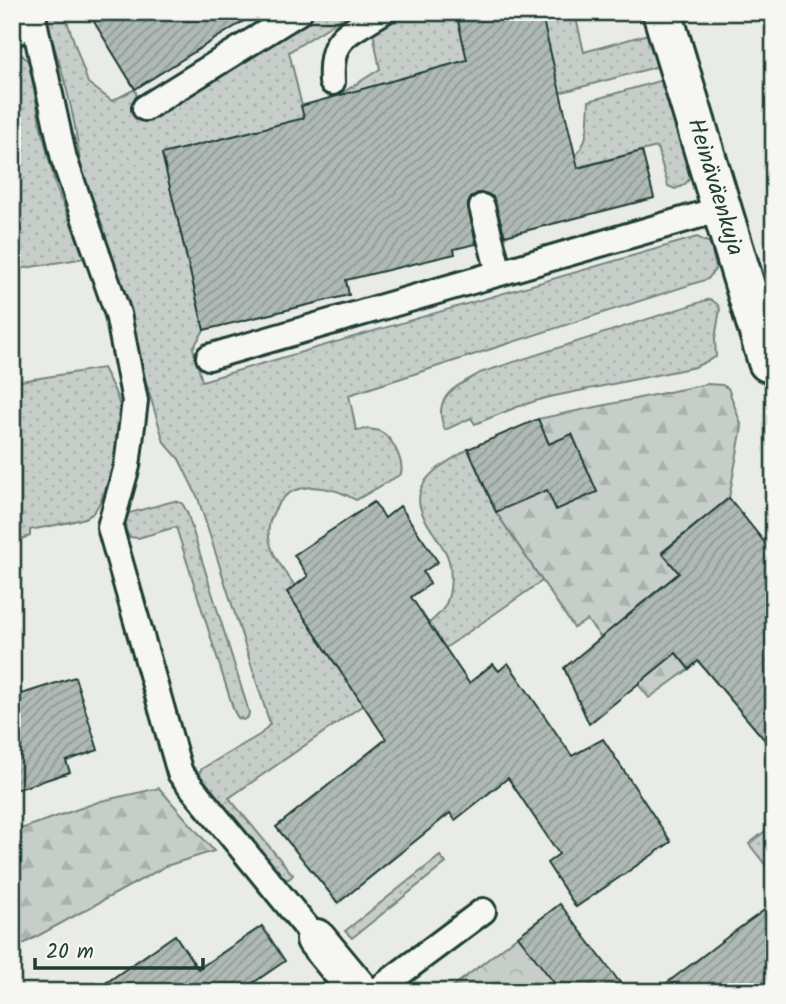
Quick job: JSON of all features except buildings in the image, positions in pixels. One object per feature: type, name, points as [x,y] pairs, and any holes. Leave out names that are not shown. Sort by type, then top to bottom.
[{"type":"street","name":"Heinäväenkuja","points":[[662,12],[768,362]]},
{"type":"street","points":[[316,939],[360,992]]},
{"type":"lane","points":[[145,108],[299,12]]},
{"type":"lane","points":[[332,82],[330,60],[339,40],[382,12]]},
{"type":"lane","points":[[12,34],[33,16],[64,159],[118,313],[135,401],[127,466],[110,527],[180,773],[316,939]]},
{"type":"lane","points":[[482,207],[499,273]]},
{"type":"lane","points":[[209,357],[721,209]]},
{"type":"lane","points":[[375,992],[483,911]]},
{"type":"green space","points":[[43,12],[64,12],[88,83],[112,101],[135,89],[143,119],[313,12],[352,12],[289,52],[309,136],[348,126],[339,95],[380,69],[373,33],[402,17],[456,12],[470,70],[181,234],[204,330],[193,348],[202,381],[697,237],[710,243],[716,268],[708,279],[349,395],[356,430],[376,430],[384,434],[399,456],[401,474],[356,500],[325,488],[293,491],[277,506],[269,529],[273,551],[295,586],[287,592],[346,680],[414,635],[445,606],[450,587],[450,565],[422,512],[420,491],[437,469],[468,449],[496,512],[542,581],[229,798],[293,875],[289,879],[278,878],[200,779],[200,771],[203,768],[261,734],[270,724],[198,498],[179,459],[164,442],[80,163],[66,87]]},
{"type":"green space","points":[[541,12],[600,12],[576,18],[584,52],[652,33],[663,65],[559,93]]},
{"type":"green space","points":[[12,53],[22,55],[29,62],[40,123],[56,187],[85,258],[12,270]]},
{"type":"green space","points":[[666,79],[690,156],[691,175],[686,183],[675,189],[668,186],[657,147],[559,172],[576,155],[584,141],[589,101]]},
{"type":"green space","points":[[710,299],[720,309],[715,339],[716,357],[695,367],[545,398],[475,424],[471,418],[445,430],[441,419],[443,401],[454,388],[480,373]]},
{"type":"green space","points":[[103,368],[116,395],[121,423],[116,452],[101,499],[89,516],[30,530],[30,536],[12,542],[12,374],[14,382]]},
{"type":"green space","points":[[707,384],[728,388],[742,427],[729,498],[662,552],[679,573],[638,606],[689,669],[649,698],[587,620],[574,628],[496,512],[547,490],[597,492],[572,434],[549,444],[538,419]]},
{"type":"green space","points":[[174,501],[182,503],[187,512],[249,712],[248,717],[243,720],[238,718],[234,711],[176,527],[138,538],[129,537],[126,530],[125,522],[129,513]]},
{"type":"green space","points":[[159,788],[214,851],[166,866],[12,950],[12,832],[101,801]]},
{"type":"green space","points":[[774,824],[774,876],[749,844]]},
{"type":"green space","points":[[440,856],[446,863],[352,938],[345,931]]},
{"type":"green space","points":[[518,936],[554,982],[541,992],[446,992]]}]
